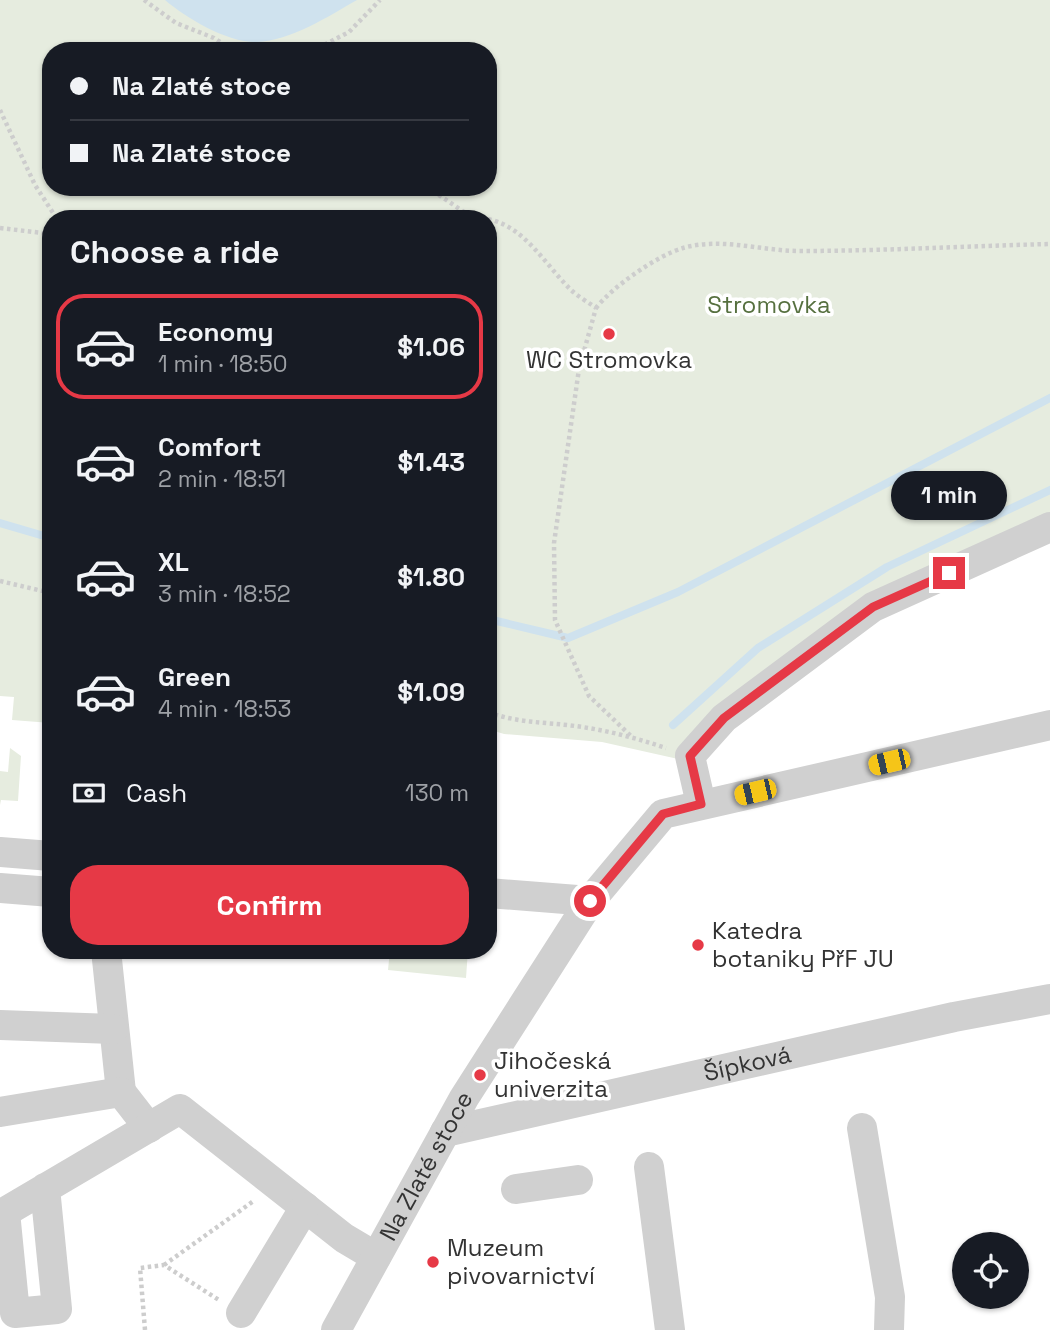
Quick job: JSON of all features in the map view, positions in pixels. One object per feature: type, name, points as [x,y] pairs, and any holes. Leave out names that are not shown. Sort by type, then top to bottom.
[{"type":"street","points":[[701,804],[690,756],[724,718],[873,607],[1050,527]]},
{"type":"street","name":"Na Zlaté stoce","points":[[341,1328],[376,1256],[422,1198],[445,1132],[590,901],[663,814],[1050,725]]},
{"type":"street","points":[[0,852],[42,855]]},
{"type":"street","points":[[0,888],[42,891]]},
{"type":"street","points":[[497,894],[590,901]]},
{"type":"street","points":[[107,959],[121,1092],[149,1128]]},
{"type":"street","name":"Šípková","points":[[445,1132],[954,1017],[1050,999]]},
{"type":"street","points":[[0,1025],[113,1029]]},
{"type":"street","points":[[0,1112],[121,1092]]},
{"type":"street","points":[[45,1188],[180,1110],[344,1238],[376,1256]]},
{"type":"street","points":[[862,1128],[890,1297],[891,1321],[888,1330]]},
{"type":"street","points":[[649,1167],[670,1330]]},
{"type":"street","points":[[516,1189],[579,1180]]},
{"type":"street","points":[[241,1313],[305,1207]]},
{"type":"path","points":[[144,0],[176,23],[220,42]]},
{"type":"path","points":[[330,42],[349,32],[380,0]]},
{"type":"path","points":[[0,110],[42,195]]},
{"type":"path","points":[[440,196],[460,210]]},
{"type":"path","points":[[497,221],[504,222],[523,238],[571,290],[596,307]]},
{"type":"path","points":[[0,228],[42,233]]},
{"type":"path","points":[[632,737],[589,696],[555,620],[554,543],[579,369],[596,307],[603,298],[645,268],[682,248],[713,243],[797,251],[1050,244]]},
{"type":"path","points":[[0,581],[42,591]]},
{"type":"path","points":[[497,716],[511,721],[575,726],[632,737],[690,756]]},
{"type":"path","points":[[145,1330],[140,1268],[164,1265],[276,1185]]},
{"type":"path","points":[[164,1265],[241,1313]]},
{"type":"green space","name":"Stromovka","points":[[0,0],[1050,0],[1050,520],[874,596],[686,740],[705,765],[602,742],[497,732],[497,210],[42,210],[42,722],[12,720],[14,697],[0,696]]},
{"type":"green space","points":[[10,748],[21,756],[18,801],[1,800],[0,805],[0,771],[8,772]]},
{"type":"green space","points":[[389,959],[467,959],[466,978],[388,970]]},
{"type":"water","points":[[165,0],[357,0],[296,32],[270,41],[257,42],[221,34],[184,14]]},
{"type":"waterway","points":[[497,621],[568,638],[678,592],[1050,398]]},
{"type":"waterway","points":[[673,725],[758,648],[887,567],[1050,490]]},
{"type":"waterway","points":[[0,523],[42,535]]},
{"type":"place","name":"WC Stromovka","points":[[609,334]]},
{"type":"place","name":"Katedra botaniky PřF JU","points":[[698,945]]},
{"type":"place","name":"Jihočeská univerzita","points":[[480,1075]]},
{"type":"place","name":"Muzeum pivovarnictví","points":[[433,1262]]},
{"type":"route","points":[[590,901],[663,814],[701,804],[690,756],[724,718],[873,607],[949,573]]}]
